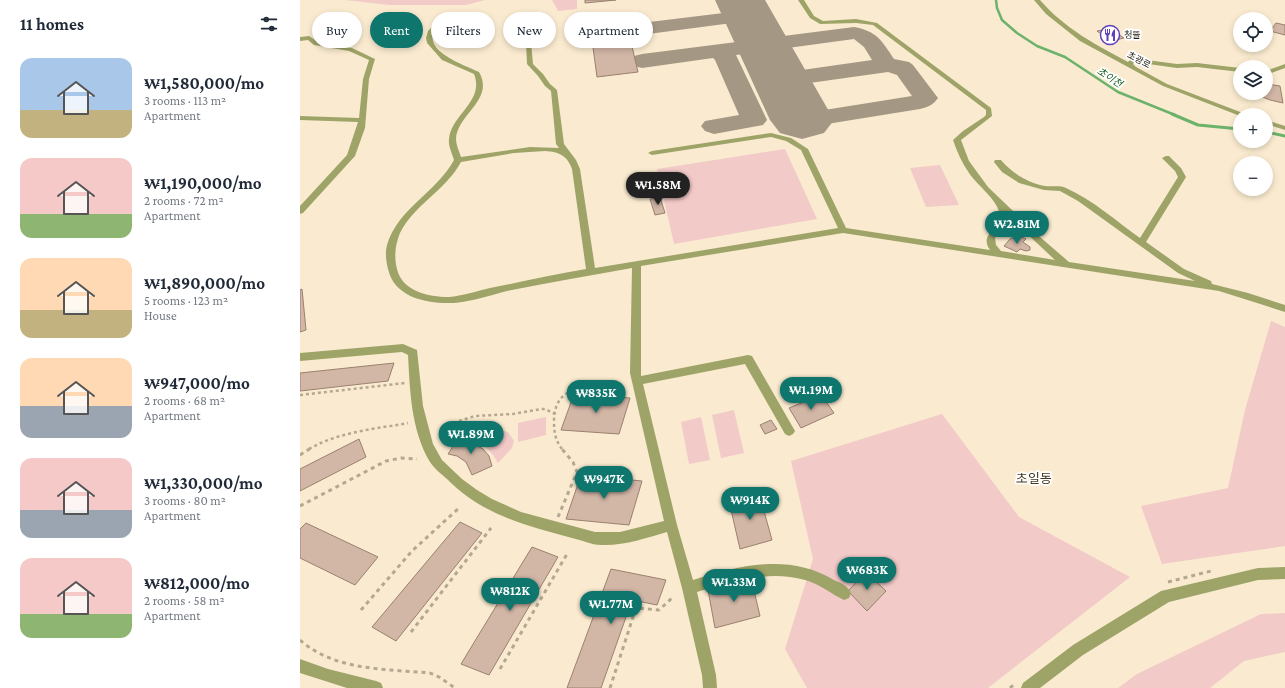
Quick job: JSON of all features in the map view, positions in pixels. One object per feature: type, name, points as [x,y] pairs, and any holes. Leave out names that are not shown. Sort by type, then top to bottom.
[{"type":"street","points":[[801,0],[812,17],[822,23],[856,21],[874,24],[989,108],[990,115],[985,121],[963,133],[957,140],[966,163],[977,181],[1050,252],[1066,264]]},
{"type":"street","name":"초광로","points":[[1037,0],[1048,13],[1082,40],[1165,85],[1233,110]]},
{"type":"street","points":[[431,31],[429,38],[431,44]]},
{"type":"street","points":[[300,39],[309,38],[316,44],[350,49],[372,59],[366,79],[361,128],[351,156],[300,211]]},
{"type":"street","points":[[434,48],[444,59],[478,73],[480,81],[478,93],[473,104],[460,120],[453,137],[453,145],[458,160]]},
{"type":"street","points":[[530,48],[530,64],[541,75],[547,85],[554,90],[560,144],[574,162],[576,169],[591,272]]},
{"type":"street","points":[[1133,67],[1130,64],[1132,60],[1177,66],[1197,65],[1233,69]]},
{"type":"street","points":[[1273,71],[1276,68],[1285,66]]},
{"type":"street","points":[[300,118],[361,120]]},
{"type":"street","points":[[1273,124],[1285,128]]},
{"type":"street","points":[[652,153],[771,135],[780,136],[795,142],[804,149],[843,230]]},
{"type":"street","points":[[565,152],[535,148],[458,160],[447,178],[414,209],[398,231],[390,249],[390,266],[395,279],[408,290],[431,299],[450,300],[591,272],[843,230],[1219,288],[1245,295],[1285,309]]},
{"type":"street","points":[[1141,243],[1182,177],[1178,170],[1166,158]]},
{"type":"street","points":[[998,162],[1004,170],[1022,181],[1044,188],[1062,189],[1081,199],[1181,271],[1219,288]]},
{"type":"street","points":[[998,253],[990,245],[990,240],[992,235],[1001,225],[1004,217],[999,203]]},
{"type":"street","points":[[637,264],[635,373],[671,525],[689,588],[709,675],[710,688]]},
{"type":"street","points":[[300,356],[403,348],[414,353],[415,398],[433,457],[455,482],[478,498],[495,507],[527,521],[602,539],[639,534],[671,525]]},
{"type":"street","points":[[637,381],[748,359],[789,431]]},
{"type":"street","points":[[689,588],[759,569],[778,569],[818,578],[831,584],[844,593]]},
{"type":"street","points":[[1028,688],[1078,650],[1166,596],[1258,574],[1285,574]]},
{"type":"street","points":[[300,666],[328,676],[376,688]]},
{"type":"path","points":[[300,395],[406,383]]},
{"type":"path","points":[[557,521],[577,472],[571,457],[556,441],[554,428],[556,404],[561,396],[570,392],[598,387],[622,387]]},
{"type":"path","points":[[459,420],[475,416],[512,414],[541,409],[545,409],[555,414]]},
{"type":"path","points":[[300,455],[308,450],[331,441],[362,432],[408,423]]},
{"type":"path","points":[[300,506],[386,462],[396,458],[407,457],[416,459]]},
{"type":"path","points":[[361,610],[412,551],[459,508]]},
{"type":"path","points":[[411,632],[491,528]]},
{"type":"path","points":[[500,669],[567,554]]},
{"type":"path","points":[[610,688],[636,608],[659,610],[672,598]]},
{"type":"path","points":[[300,640],[309,648],[332,659],[353,666],[430,673],[455,688]]},
{"type":"shaded area","points":[[345,0],[485,0],[466,5],[390,5]]},
{"type":"shaded area","points":[[552,0],[577,0],[577,9],[558,11]]},
{"type":"shaded area","points":[[785,149],[817,219],[674,244],[657,169]]},
{"type":"shaded area","points":[[940,165],[959,205],[926,207],[910,168]]},
{"type":"shaded area","points":[[1271,321],[1285,327],[1285,546],[1162,564],[1141,506],[1228,488],[1245,410]]},
{"type":"shaded area","points":[[734,410],[744,453],[721,458],[712,415]]},
{"type":"shaded area","points":[[942,414],[1019,517],[1130,577],[988,688],[807,688],[785,649],[813,559],[791,461]]},
{"type":"shaded area","points":[[546,417],[546,435],[518,442],[518,423]]},
{"type":"shaded area","points":[[701,417],[710,460],[689,464],[681,422]]},
{"type":"shaded area","points":[[499,430],[508,432],[514,441],[512,448],[498,463],[489,450],[476,442],[486,435]]},
{"type":"shaded area","points":[[1285,613],[1285,652],[1244,661],[1210,688],[1118,688],[1137,674],[1261,614]]},
{"type":"building","points":[[585,0],[616,0],[585,3]]},
{"type":"building","points":[[1276,23],[1285,25],[1285,35],[1273,32],[1273,27]]},
{"type":"building","name":"청뜰","points":[[1110,29],[1124,38],[1111,41],[1097,31]]},
{"type":"building","points":[[593,48],[632,48],[638,72],[597,77]]},
{"type":"building","points":[[1273,85],[1280,86],[1283,103],[1270,100],[1273,100]]},
{"type":"building","points":[[660,197],[665,213],[655,215],[650,199]]},
{"type":"building","points":[[1022,237],[1026,239],[1023,242],[1030,247],[1030,250],[1026,251],[1020,249],[1017,252],[1004,246],[1011,238],[1019,239]]},
{"type":"building","points":[[302,289],[306,330],[300,332],[300,290]]},
{"type":"building","points":[[394,363],[388,381],[300,391],[300,373]]},
{"type":"building","points":[[574,394],[630,398],[619,434],[561,430]]},
{"type":"building","points":[[821,395],[834,413],[801,428],[789,408]]},
{"type":"building","points":[[771,420],[777,429],[765,434],[760,425]]},
{"type":"building","points":[[459,437],[475,440],[472,443],[483,449],[489,456],[492,466],[472,475],[466,462],[457,456],[448,454]]},
{"type":"building","points":[[359,439],[366,457],[300,491],[300,469]]},
{"type":"building","points":[[581,475],[642,481],[629,525],[566,519]]},
{"type":"building","points":[[759,493],[772,540],[740,549],[729,501]]},
{"type":"building","points":[[460,522],[482,533],[396,641],[372,627]]},
{"type":"building","points":[[306,523],[378,557],[355,585],[300,558],[300,529]]},
{"type":"building","points":[[532,547],[558,557],[489,675],[461,664]]},
{"type":"building","points":[[611,569],[666,580],[657,605],[632,600],[601,688],[567,688]]},
{"type":"building","points":[[866,572],[886,591],[867,611],[848,591]]},
{"type":"building","points":[[751,578],[760,616],[715,628],[708,590]]},
{"type":"waterway","name":"초이천","points":[[996,0],[997,8],[1002,20],[1017,33],[1037,46],[1065,57],[1118,92],[1175,115]]},
{"type":"waterway","name":"초이천","points":[[1172,114],[1198,125],[1233,128]]},
{"type":"waterway","name":"초이천","points":[[1273,133],[1285,136]]},
{"type":"taxiway","points":[[653,28],[748,16]]},
{"type":"taxiway","points":[[715,51],[854,33],[864,36],[872,43],[884,61],[879,66]]},
{"type":"taxiway","points":[[642,61],[715,51]]},
{"type":"taxiway","points":[[714,126],[754,120],[725,56],[715,51]]},
{"type":"taxiway","points":[[781,80],[888,65],[901,67],[905,70],[926,98],[920,102],[802,120]]},
{"type":"runway","points":[[740,0],[802,120]]},
{"type":"place","name":"청뜰","points":[[1110,35]]},
{"type":"district","name":"초일동","points":[[1034,478]]}]
